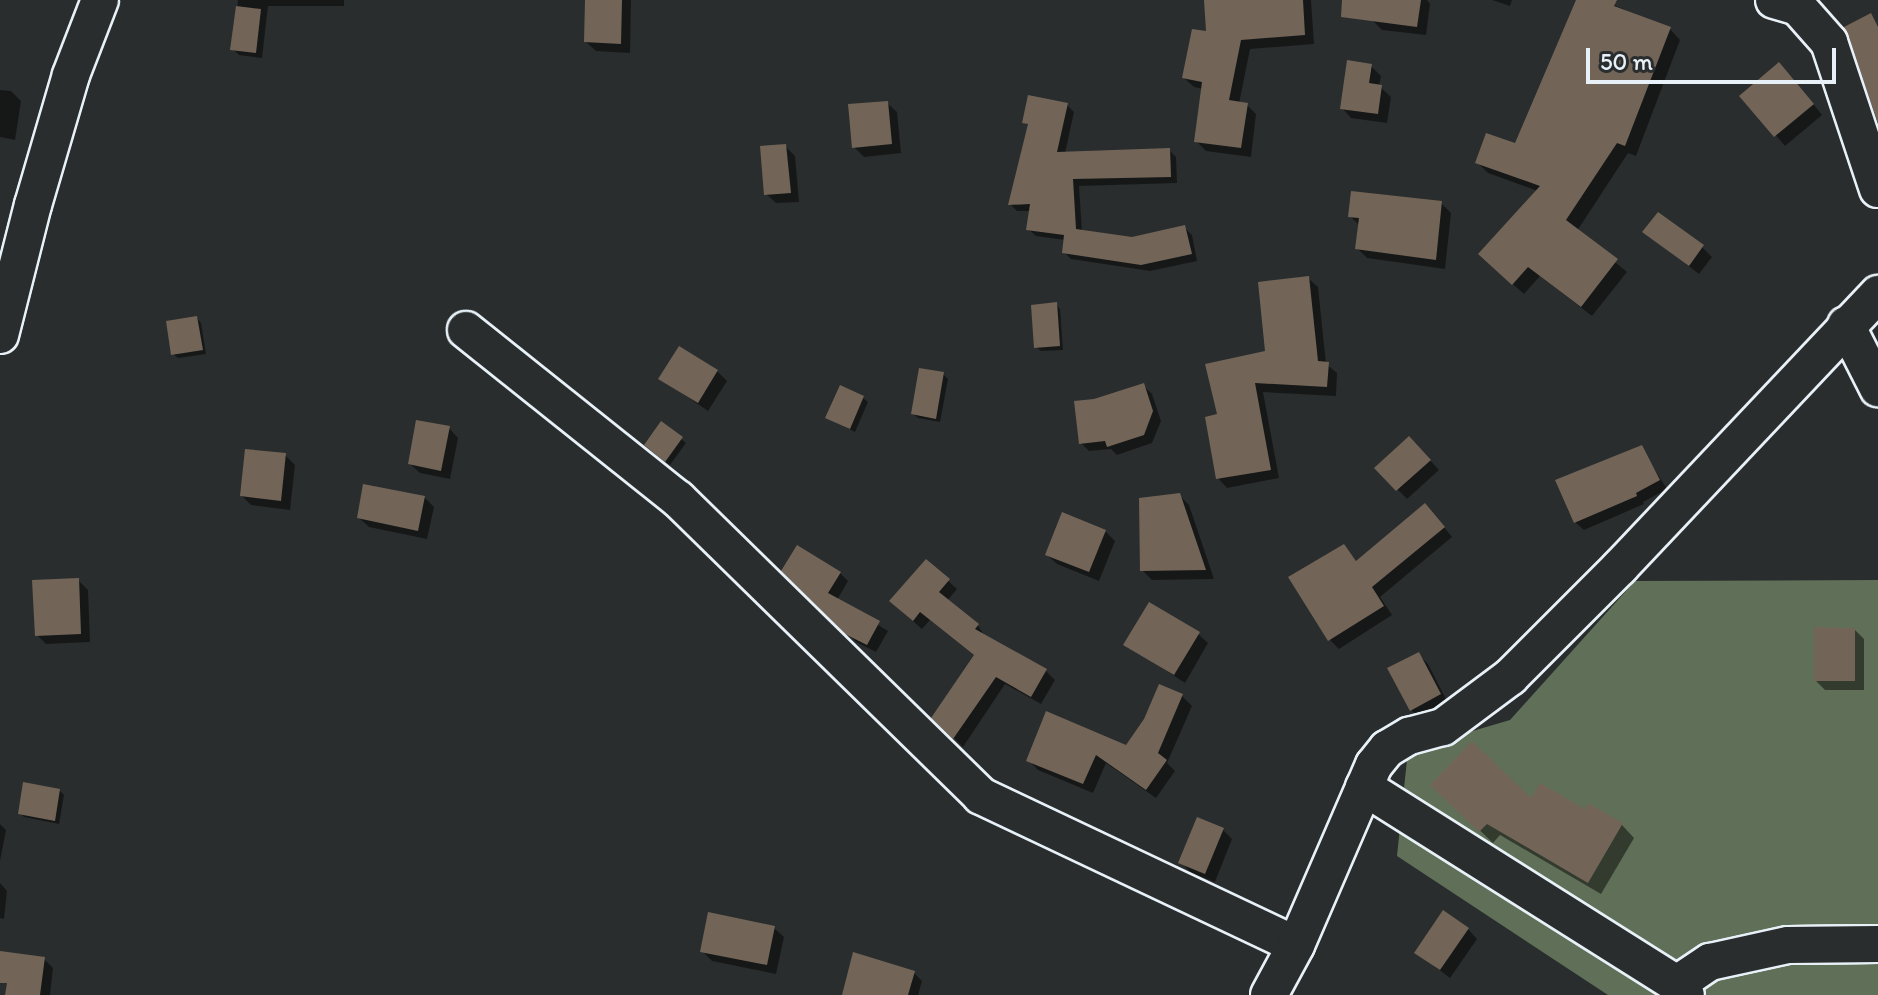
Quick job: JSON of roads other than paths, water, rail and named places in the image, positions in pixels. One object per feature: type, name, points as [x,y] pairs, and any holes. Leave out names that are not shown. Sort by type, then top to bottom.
[{"type":"street","points":[[0,335],[71,75],[100,0]]},
{"type":"street","points":[[1774,0],[1798,7],[1829,42],[1878,189]]},
{"type":"street","points":[[1269,995],[1296,945],[1364,787],[1387,749],[1409,736],[1443,727],[1510,677],[1620,567],[1878,294]]},
{"type":"street","points":[[1846,325],[1878,388]]},
{"type":"street","points":[[466,330],[678,499],[981,796],[1296,945]]},
{"type":"street","points":[[1364,787],[1681,990],[1710,962],[1788,945],[1878,944]]}]
